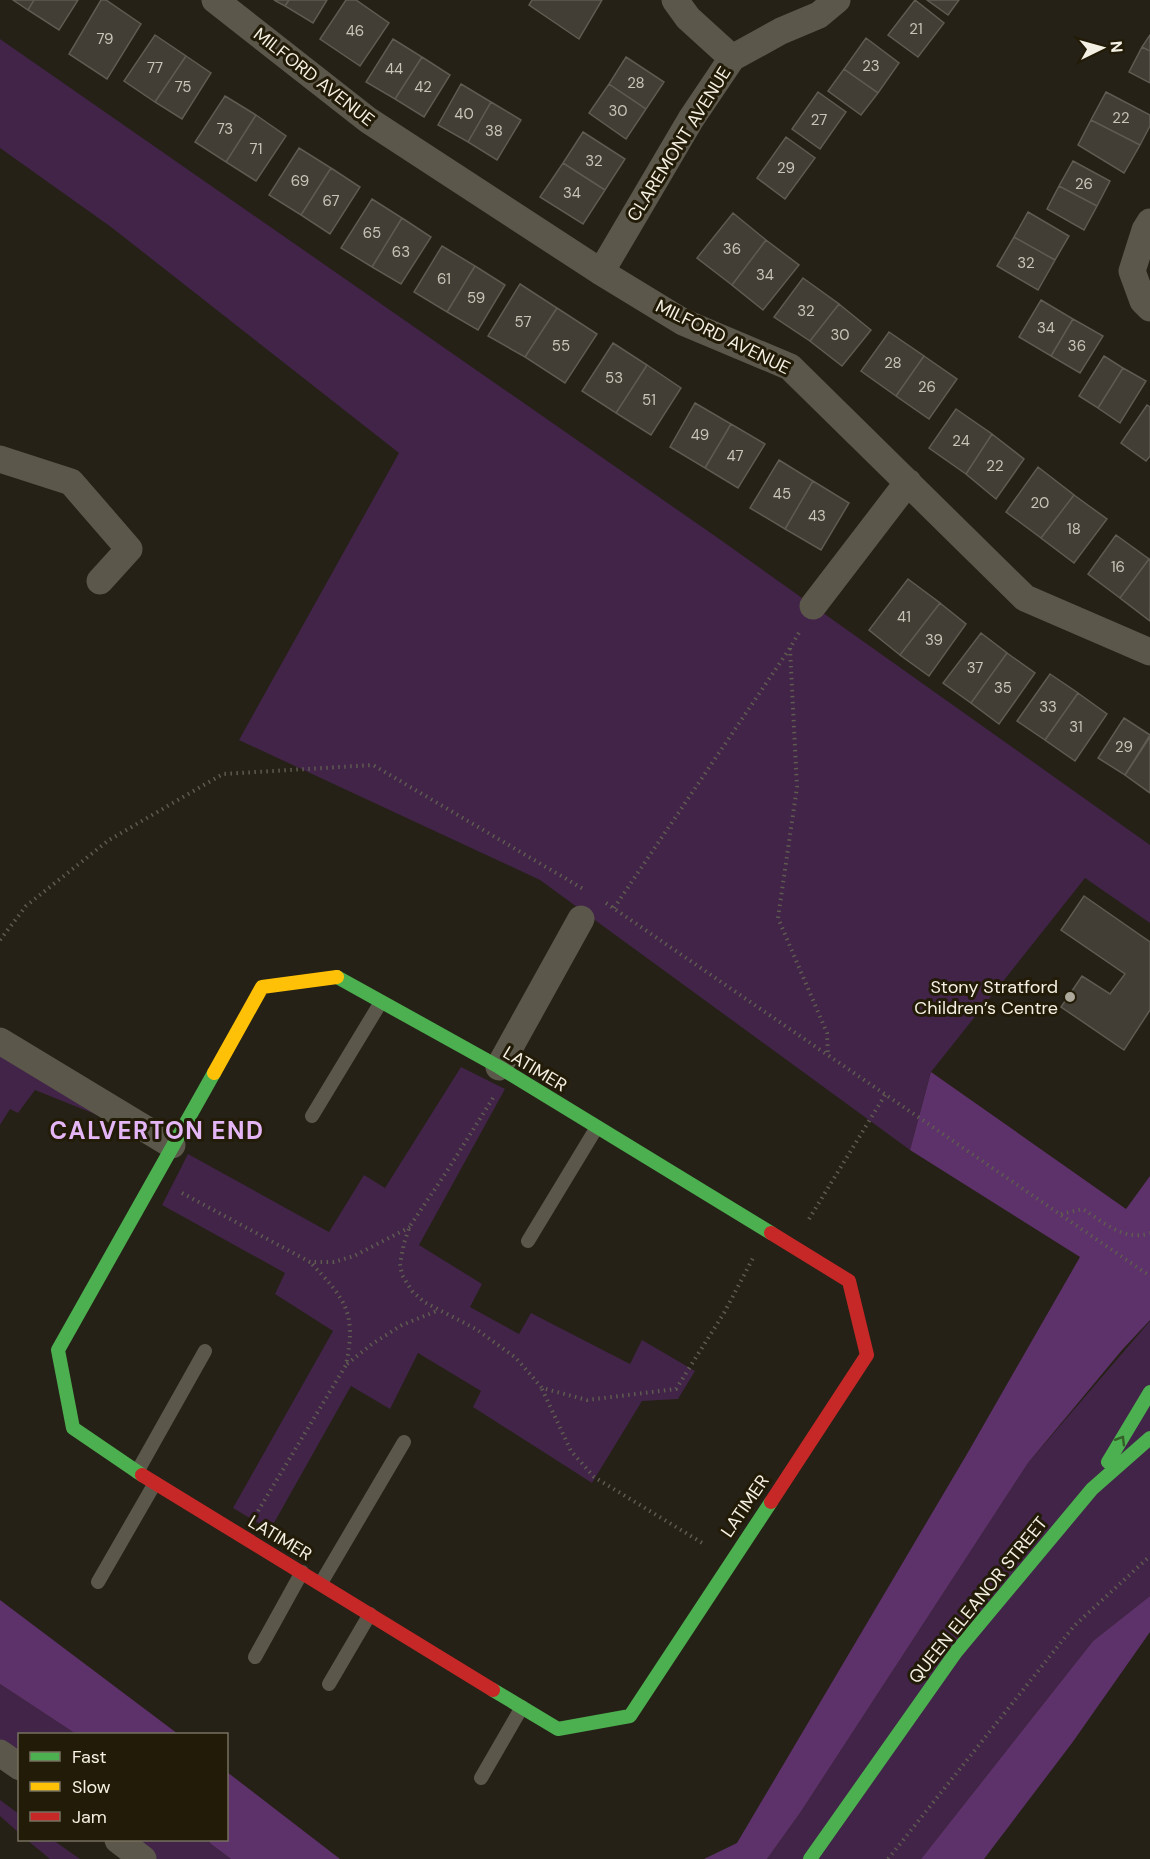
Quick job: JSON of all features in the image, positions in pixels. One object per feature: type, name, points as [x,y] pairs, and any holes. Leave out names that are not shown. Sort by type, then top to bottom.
[{"type":"street","name":"MILFORD AVENUE","points":[[215,0],[368,120],[600,272],[683,322],[790,367],[1025,598],[1150,652]]},
{"type":"street","points":[[675,0],[688,18],[732,58]]},
{"type":"street","name":"CLAREMONT AVENUE","points":[[600,272],[691,119],[732,58],[781,31],[819,15],[837,0]]},
{"type":"street","points":[[1150,222],[1145,230],[1132,271],[1143,301],[1150,308]]},
{"type":"street","points":[[0,459],[71,482],[129,549],[100,581]]},
{"type":"street","points":[[813,606],[908,482]]},
{"type":"street","points":[[503,1070],[581,919]]},
{"type":"street","name":"LATIMER","points":[[337,977],[503,1070],[849,1281],[867,1355],[630,1716],[558,1729],[136,1472],[73,1428],[58,1350],[262,987],[337,977]]},
{"type":"street","points":[[0,1041],[172,1145]]},
{"type":"street","points":[[1092,1489],[1150,1392]]},
{"type":"street","name":"QUEEN ELEANOR STREET","points":[[810,1859],[956,1652],[1092,1489],[1150,1438]]},
{"type":"street","points":[[0,1753],[18,1766]]},
{"type":"street","points":[[120,1841],[143,1859]]},
{"type":"lane","points":[[312,1116],[381,1002]]},
{"type":"lane","points":[[528,1241],[597,1127]]},
{"type":"lane","points":[[136,1472],[205,1352]]},
{"type":"lane","points":[[321,1583],[404,1442]]},
{"type":"lane","points":[[98,1582],[155,1483]]},
{"type":"lane","points":[[255,1657],[302,1572]]},
{"type":"lane","points":[[329,1684],[370,1614]]},
{"type":"lane","points":[[481,1778],[522,1707]]},
{"type":"path","points":[[615,908],[790,648],[813,606]]},
{"type":"path","points":[[790,648],[797,787],[778,918],[827,1033],[828,1055]]},
{"type":"path","points":[[0,940],[26,906]]},
{"type":"path","points":[[503,1070],[469,1136],[410,1226],[400,1264],[402,1275],[412,1291],[424,1302],[476,1329],[516,1358],[542,1388],[571,1451],[594,1478],[731,1560]]},
{"type":"path","points":[[792,1246],[885,1095]]},
{"type":"path","points":[[154,1177],[310,1262],[333,1287],[349,1314],[351,1342],[346,1365],[242,1536]]},
{"type":"path","points":[[1060,1214],[1083,1209],[1121,1233],[1143,1235],[1150,1233]]},
{"type":"path","points":[[310,1262],[334,1262],[354,1256],[410,1226]]},
{"type":"path","points":[[542,1388],[587,1400],[676,1389],[724,1313],[768,1232]]},
{"type":"path","points":[[346,1365],[402,1324],[439,1310]]},
{"type":"path","points":[[888,1859],[1074,1626],[1150,1556]]},
{"type":"shaded area","points":[[0,39],[715,536],[1150,845],[1150,923],[1085,878],[931,1072],[910,1150],[540,880],[239,740],[399,453],[111,227],[0,148]]},
{"type":"shaded area","points":[[0,1041],[172,1145],[35,1090],[18,1113],[10,1109],[0,1125]]},
{"type":"shaded area","points":[[461,1067],[505,1089],[419,1245],[482,1284],[470,1307],[519,1334],[531,1313],[630,1364],[642,1340],[695,1371],[678,1399],[642,1401],[592,1483],[473,1407],[481,1391],[418,1353],[390,1409],[351,1386],[270,1530],[233,1508],[333,1331],[275,1294],[285,1273],[162,1205],[188,1154],[329,1232],[364,1175],[385,1188]]},
{"type":"shaded area","points":[[931,1072],[1126,1209],[1150,1176],[1150,1320],[1122,1350],[1028,1463],[800,1813],[767,1859],[704,1859],[737,1843],[967,1454],[1080,1257],[910,1150]]},
{"type":"shaded area","points":[[1150,1321],[1150,1596],[1093,1641],[921,1859],[767,1859],[800,1813],[1028,1463]]},
{"type":"shaded area","points":[[1150,1596],[1150,1632],[1072,1743],[984,1859],[921,1859],[1093,1641]]},
{"type":"shaded area","points":[[0,1600],[177,1733],[74,1733],[0,1684]]},
{"type":"shaded area","points":[[0,1684],[74,1733],[18,1733],[18,1766],[0,1753]]},
{"type":"shaded area","points":[[228,1773],[340,1859],[231,1859],[209,1841],[228,1841]]},
{"type":"shaded area","points":[[0,1800],[18,1813],[18,1832],[0,1816]]},
{"type":"shaded area","points":[[28,1841],[54,1841],[80,1859],[50,1859]]},
{"type":"shaded area","points":[[119,1841],[209,1841],[231,1859],[143,1859]]},
{"type":"building","points":[[13,0],[34,0],[28,10]]},
{"type":"building","points":[[34,0],[78,0],[59,30],[28,10]]},
{"type":"building","points":[[101,0],[106,0],[141,24],[107,79],[69,54]]},
{"type":"building","points":[[274,0],[289,0],[285,6]]},
{"type":"building","points":[[289,0],[327,0],[313,23],[285,6]]},
{"type":"building","points":[[346,0],[356,0],[389,23],[360,66],[320,39]]},
{"type":"building","points":[[532,0],[602,0],[579,39],[529,5]]},
{"type":"building","points":[[915,0],[944,23],[918,57],[888,35]]},
{"type":"building","points":[[927,0],[959,0],[948,15]]},
{"type":"building","points":[[155,35],[186,56],[155,102],[124,81]]},
{"type":"building","points":[[1150,35],[1150,51],[1142,47]]},
{"type":"building","points":[[866,38],[899,63],[878,93],[844,69]]},
{"type":"building","points":[[393,39],[422,57],[395,99],[366,82]]},
{"type":"building","points":[[1142,47],[1150,51],[1150,83],[1129,72]]},
{"type":"building","points":[[186,56],[211,73],[182,119],[155,102]]},
{"type":"building","points":[[422,57],[450,75],[424,117],[395,99]]},
{"type":"building","points":[[626,57],[664,82],[646,109],[609,84]]},
{"type":"building","points":[[844,69],[878,93],[861,115],[828,91]]},
{"type":"building","points":[[461,84],[491,102],[468,142],[438,125]]},
{"type":"building","points":[[609,84],[646,109],[626,139],[589,113]]},
{"type":"building","points":[[818,92],[846,112],[820,149],[792,129]]},
{"type":"building","points":[[1106,92],[1150,115],[1150,126],[1140,145],[1091,120]]},
{"type":"building","points":[[225,96],[256,115],[226,162],[195,142]]},
{"type":"building","points":[[491,102],[521,120],[497,160],[468,142]]},
{"type":"building","points":[[256,115],[286,136],[256,181],[226,162]]},
{"type":"building","points":[[1091,120],[1140,145],[1124,173],[1078,145]]},
{"type":"building","points":[[583,132],[625,159],[605,190],[563,163]]},
{"type":"building","points":[[786,137],[815,158],[785,199],[757,178]]},
{"type":"building","points":[[299,148],[331,168],[301,215],[269,195]]},
{"type":"building","points":[[1073,161],[1110,181],[1097,206],[1059,186]]},
{"type":"building","points":[[563,163],[605,190],[583,224],[540,197]]},
{"type":"building","points":[[331,168],[360,187],[330,234],[301,215]]},
{"type":"building","points":[[1059,186],[1097,206],[1084,230],[1047,209]]},
{"type":"building","points":[[372,199],[402,218],[372,267],[341,248]]},
{"type":"building","points":[[1028,212],[1069,236],[1055,260],[1014,237]]},
{"type":"building","points":[[733,213],[766,240],[732,285],[697,258]]},
{"type":"building","points":[[402,218],[431,237],[401,284],[372,267]]},
{"type":"building","points":[[1014,237],[1055,260],[1038,290],[997,266]]},
{"type":"building","points":[[766,240],[799,265],[763,310],[732,285]]},
{"type":"building","points":[[442,246],[475,266],[447,312],[414,292]]},
{"type":"building","points":[[475,266],[505,285],[478,330],[447,312]]},
{"type":"building","points":[[803,278],[839,304],[810,341],[774,317]]},
{"type":"building","points":[[520,284],[557,308],[525,357],[488,336]]},
{"type":"building","points":[[1041,300],[1073,319],[1051,356],[1019,337]]},
{"type":"building","points":[[839,304],[871,330],[842,366],[810,341]]},
{"type":"building","points":[[557,308],[597,334],[565,383],[525,357]]},
{"type":"building","points":[[1073,319],[1103,336],[1080,373],[1051,356]]},
{"type":"building","points":[[889,332],[924,356],[896,396],[861,371]]},
{"type":"building","points":[[613,343],[647,365],[616,413],[582,391]]},
{"type":"building","points":[[924,356],[957,379],[929,419],[896,396]]},
{"type":"building","points":[[1104,356],[1123,368],[1098,408],[1079,396]]},
{"type":"building","points":[[647,365],[681,388],[651,435],[616,413]]},
{"type":"building","points":[[1123,368],[1146,381],[1120,423],[1098,408]]},
{"type":"building","points":[[695,403],[731,424],[705,468],[670,447]]},
{"type":"building","points":[[1147,405],[1150,407],[1150,456],[1146,461],[1121,443]]},
{"type":"building","points":[[956,409],[992,434],[966,474],[929,448]]},
{"type":"building","points":[[731,424],[765,444],[738,488],[705,468]]},
{"type":"building","points":[[992,434],[1024,459],[996,499],[966,474]]},
{"type":"building","points":[[779,460],[813,481],[785,529],[750,508]]},
{"type":"building","points":[[1038,467],[1074,495],[1041,538],[1006,512]]},
{"type":"building","points":[[813,481],[849,503],[821,550],[785,529]]},
{"type":"building","points":[[1074,495],[1107,519],[1074,563],[1041,538]]},
{"type":"building","points":[[1116,535],[1149,559],[1120,598],[1088,574]]},
{"type":"building","points":[[1149,559],[1150,561],[1150,621],[1120,598]]},
{"type":"building","points":[[908,579],[940,603],[900,655],[869,630]]},
{"type":"building","points":[[940,603],[966,624],[929,676],[900,655]]},
{"type":"building","points":[[981,633],[1007,653],[971,703],[943,683]]},
{"type":"building","points":[[1007,653],[1035,673],[999,724],[971,703]]},
{"type":"building","points":[[1050,674],[1078,693],[1045,740],[1017,721]]},
{"type":"building","points":[[1078,693],[1107,714],[1075,761],[1045,740]]},
{"type":"building","points":[[1124,718],[1150,735],[1125,775],[1098,758]]},
{"type":"building","points":[[1150,737],[1150,793],[1125,775]]},
{"type":"building","points":[[1084,896],[1150,942],[1150,1010],[1124,1050],[1061,1007],[1082,976],[1110,994],[1125,974],[1061,930]]},
{"type":"traffic: fast","points":[[337,977],[499,1067],[771,1233]]},
{"type":"traffic: fast","points":[[142,1475],[73,1428],[58,1350],[214,1073]]},
{"type":"traffic: fast","points":[[1108,1462],[1150,1392]]},
{"type":"traffic: fast","points":[[810,1859],[956,1652],[1092,1489],[1150,1438]]},
{"type":"traffic: fast","points":[[493,1690],[558,1729],[630,1716],[771,1502]]},
{"type":"traffic: slow","points":[[214,1073],[262,987],[337,977]]},
{"type":"traffic: jam","points":[[771,1233],[849,1281],[867,1355],[771,1502]]},
{"type":"traffic: jam","points":[[142,1475],[493,1690]]},
{"type":"place","name":"Stony Stratford Children’s Centre","points":[[1070,997]]},
{"type":"district","name":"CALVERTON END","points":[[157,1130]]}]
